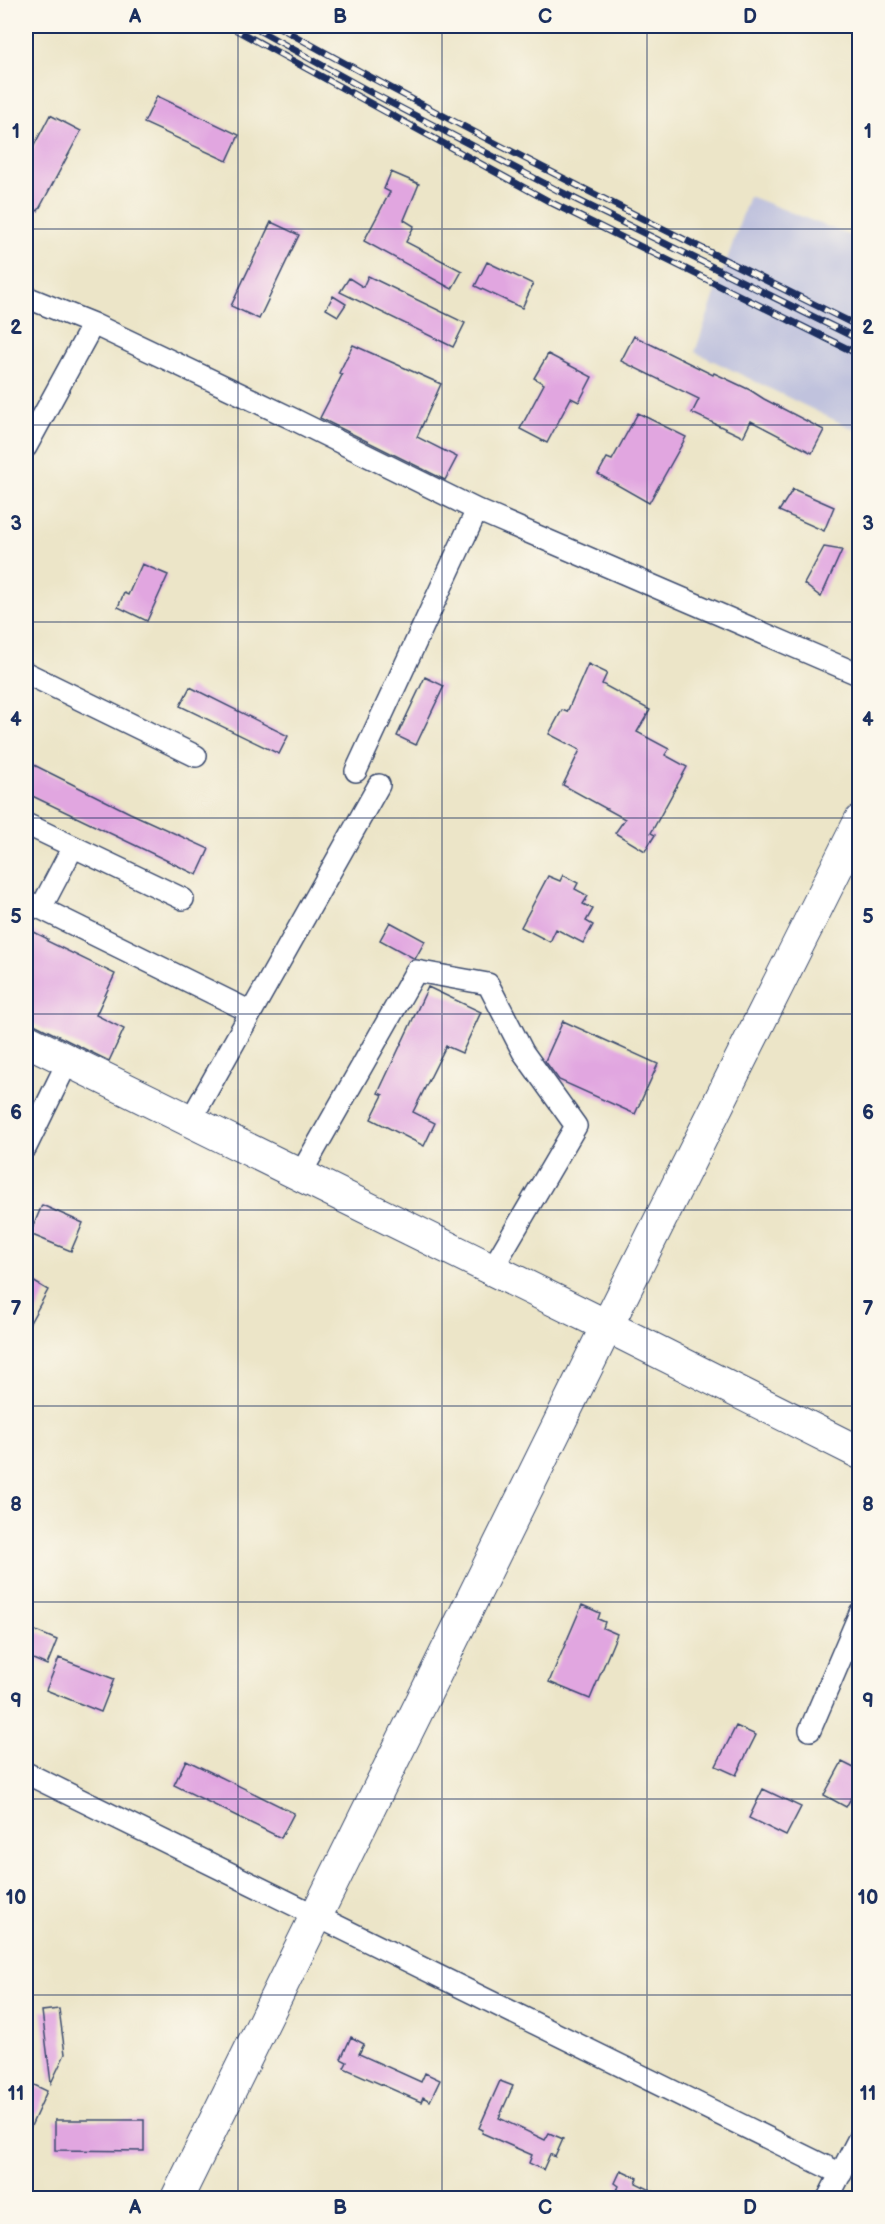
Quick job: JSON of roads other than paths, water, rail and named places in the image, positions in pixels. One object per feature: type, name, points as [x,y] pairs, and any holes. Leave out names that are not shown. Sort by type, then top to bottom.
[{"type":"street","points":[[26,297],[93,324],[477,510],[860,675]]},
{"type":"street","points":[[26,447],[93,324]]},
{"type":"street","points":[[356,771],[477,510]]},
{"type":"street","points":[[26,673],[196,756]]},
{"type":"street","points":[[190,1121],[379,785]]},
{"type":"street","points":[[177,2199],[607,1326],[860,821]]},
{"type":"street","points":[[26,824],[183,899]]},
{"type":"street","points":[[74,847],[33,904],[251,1012]]},
{"type":"street","points":[[300,1175],[416,971],[488,984],[523,1052],[576,1126],[492,1269]]},
{"type":"street","points":[[26,1040],[860,1453]]},
{"type":"street","points":[[26,1147],[68,1061]]},
{"type":"street","points":[[810,1730],[860,1613]]},
{"type":"street","points":[[26,1773],[841,2174]]},
{"type":"street","points":[[828,2199],[860,2136]]},
{"type":"railway","points":[[229,26],[552,203],[860,355]]},
{"type":"railway","points":[[251,26],[372,93],[559,191],[860,340]]},
{"type":"railway","points":[[277,26],[494,142],[860,327]]}]
